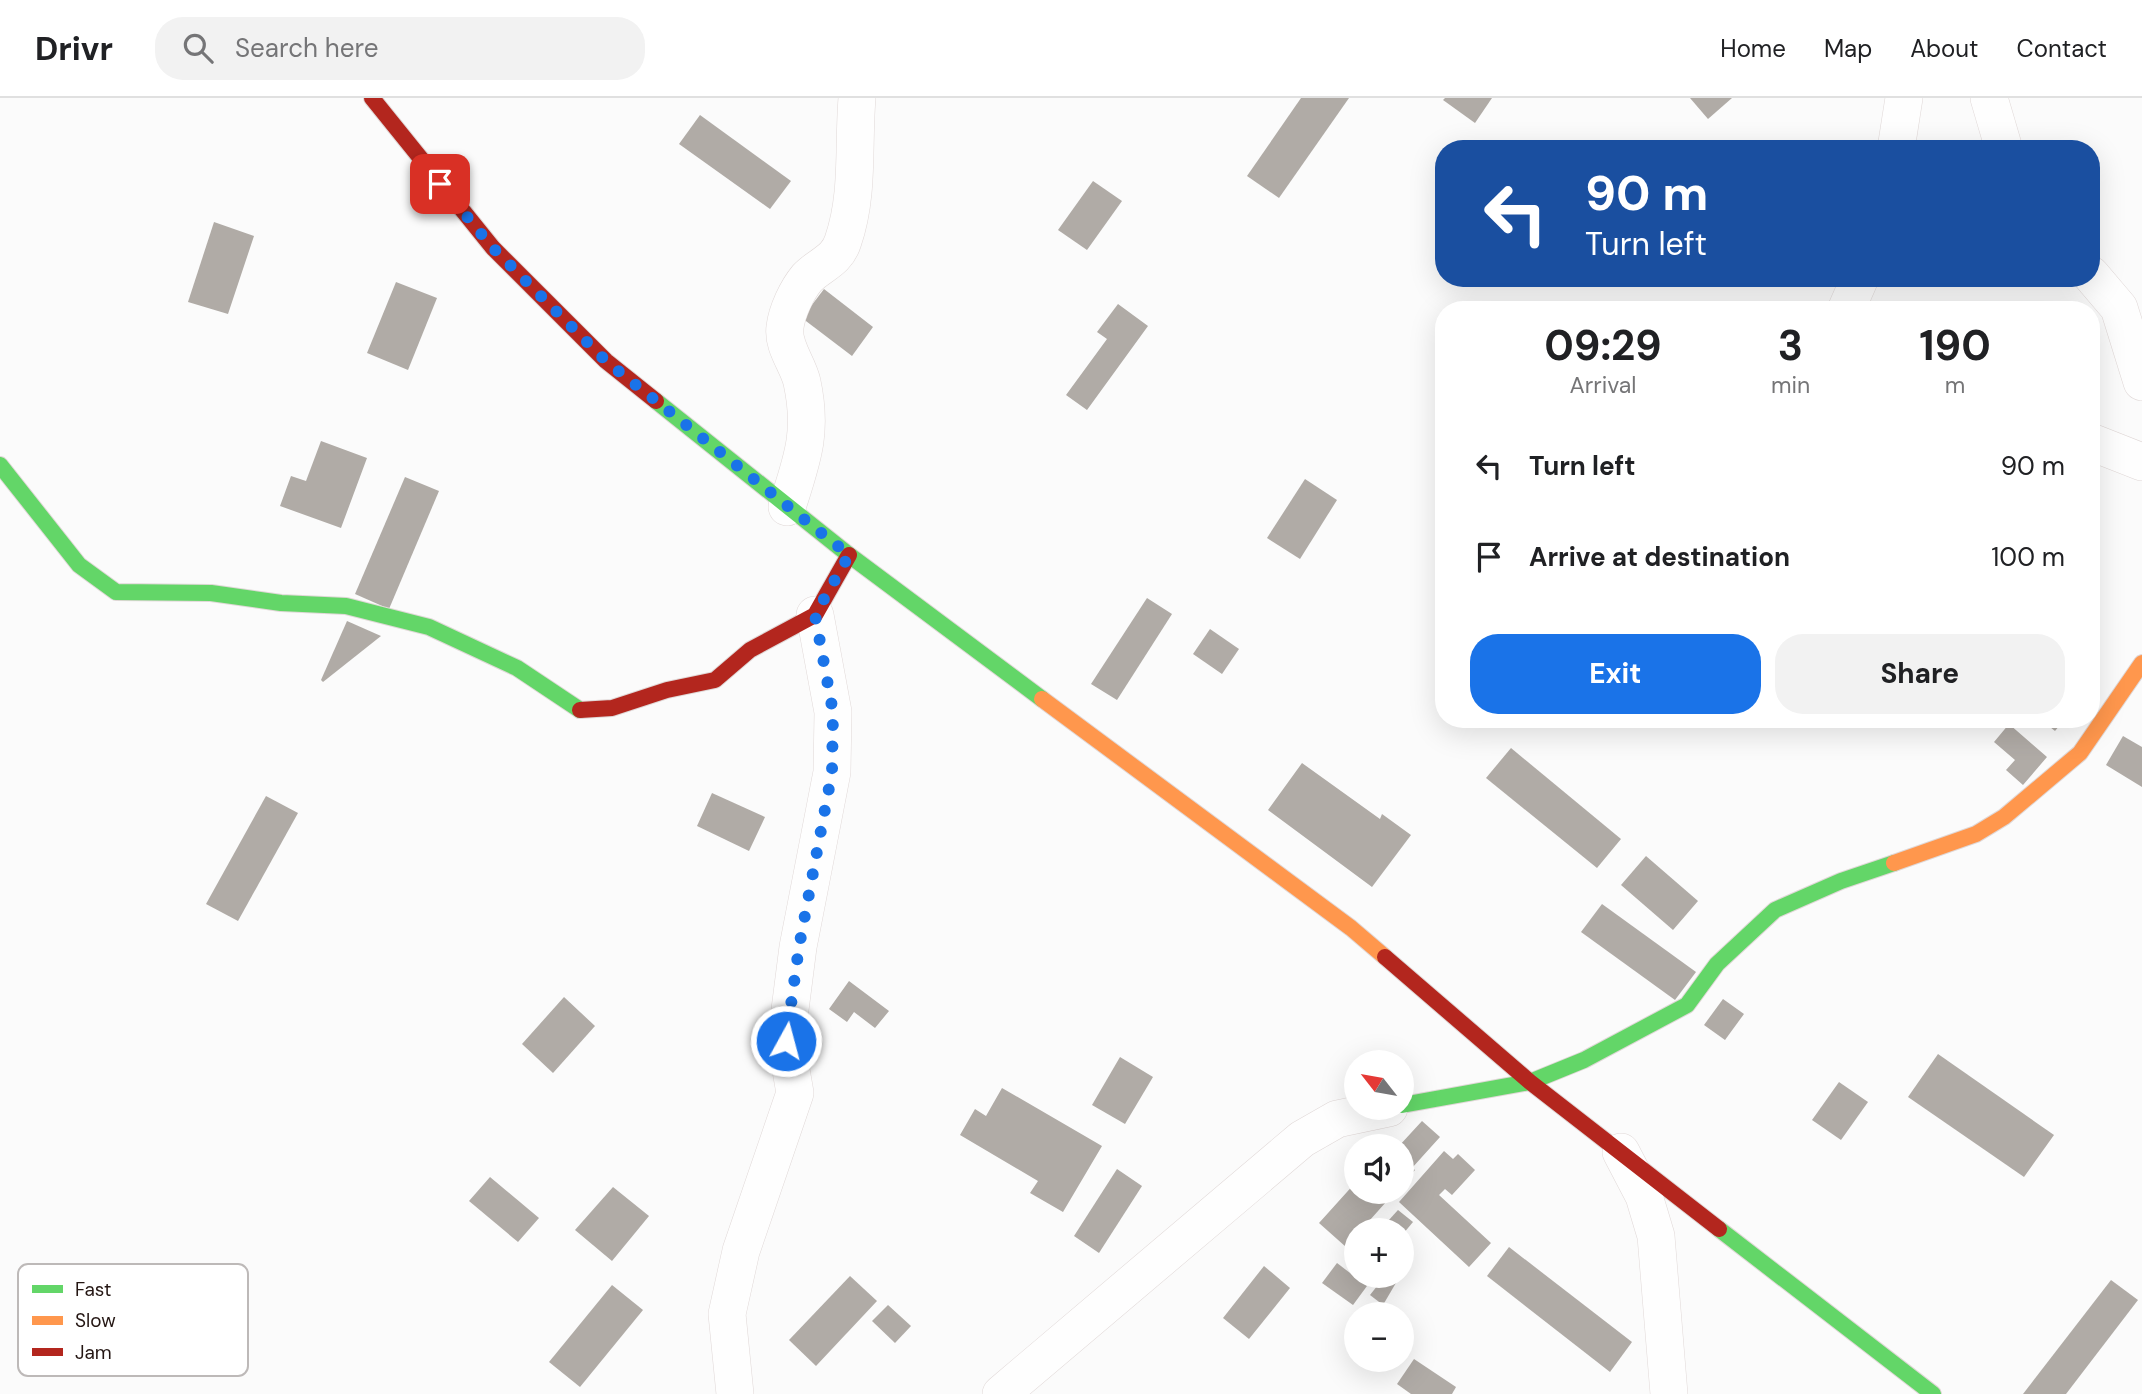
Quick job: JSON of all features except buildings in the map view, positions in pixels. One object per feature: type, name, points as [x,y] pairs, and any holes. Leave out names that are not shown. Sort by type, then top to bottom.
[{"type":"street","points":[[372,98],[493,248],[606,361],[849,555],[1351,928],[1530,1082],[1933,1394]]},
{"type":"street","points":[[786,507],[808,443],[802,381],[790,355],[784,328],[792,303],[807,278],[830,263],[843,243],[853,194],[857,98]]},
{"type":"street","points":[[1897,140],[1904,98]]},
{"type":"street","points":[[1989,98],[2001,140]]},
{"type":"street","points":[[2100,286],[2119,308],[2142,382]]},
{"type":"street","points":[[2100,446],[2142,462]]},
{"type":"street","points":[[0,465],[79,565],[116,592],[211,593],[281,603],[345,606],[429,627],[517,668],[578,710],[612,708],[667,690],[715,680],[750,650],[815,615],[849,555]]},
{"type":"street","points":[[735,1394],[727,1314],[741,1251],[795,1093],[786,1041],[799,947],[832,772],[833,712],[815,615]]},
{"type":"street","points":[[2100,725],[2142,663]]},
{"type":"street","points":[[1414,1103],[1530,1082],[1584,1060],[1687,1005],[1717,964],[1775,910],[1841,881],[1976,834],[2004,817],[2080,754],[2098,728]]},
{"type":"street","points":[[1001,1394],[1302,1139],[1344,1118]]},
{"type":"street","points":[[1621,1152],[1644,1196],[1656,1236],[1669,1394]]},
{"type":"traffic: fast","points":[[656,401],[849,555],[1042,699]]},
{"type":"traffic: fast","points":[[0,465],[79,565],[116,592],[211,593],[281,603],[346,606],[429,627],[517,668],[580,710]]},
{"type":"traffic: fast","points":[[1414,1103],[1530,1082],[1584,1060],[1687,1005],[1717,964],[1775,910],[1841,881],[1894,863]]},
{"type":"traffic: fast","points":[[1719,1229],[1933,1394]]},
{"type":"traffic: slow","points":[[2100,724],[2142,663]]},
{"type":"traffic: slow","points":[[1042,699],[1351,928],[1385,957]]},
{"type":"traffic: slow","points":[[1894,863],[1976,834],[2004,817],[2080,753],[2097,728]]},
{"type":"traffic: jam","points":[[372,98],[493,248],[606,361],[656,401]]},
{"type":"traffic: jam","points":[[580,710],[612,708],[667,690],[715,680],[750,650],[815,615],[849,555]]},
{"type":"traffic: jam","points":[[1385,957],[1530,1082],[1719,1229]]},
{"type":"route","points":[[440,184],[493,248],[606,361],[849,555],[815,615],[833,712],[832,772],[799,947],[786,1041]]}]
